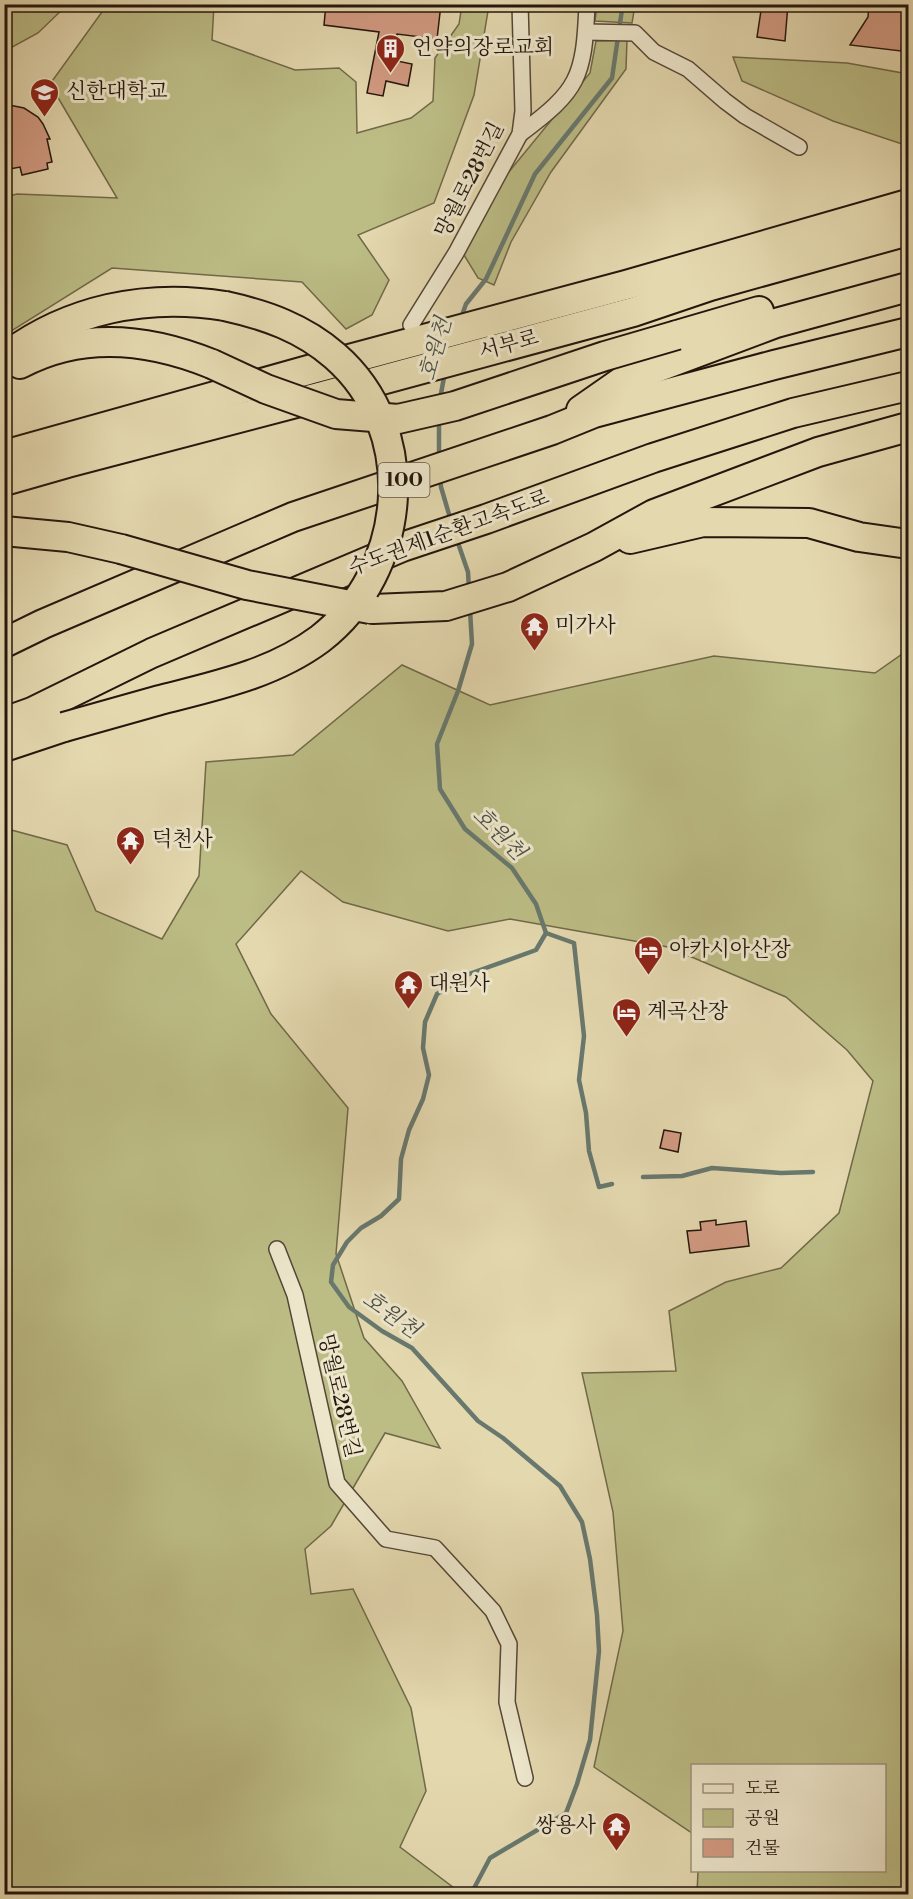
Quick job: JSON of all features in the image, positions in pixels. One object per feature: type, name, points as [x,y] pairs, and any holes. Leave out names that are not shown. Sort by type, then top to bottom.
[{"type":"highway","name":"서부로","points":[[4,482],[67,463],[319,397],[629,299],[909,204]]},
{"type":"highway","name":"서부로","points":[[4,455],[312,369],[629,299],[710,286],[909,231]]},
{"type":"highway","points":[[4,373],[27,360],[59,348],[107,341],[132,342],[159,347],[212,364],[266,389],[336,414],[398,419],[454,406],[605,356],[909,268]]},
{"type":"highway","points":[[552,430],[624,380],[776,323],[909,287]]},
{"type":"highway","points":[[4,358],[50,329],[104,309],[168,301],[197,302],[266,316],[304,333],[337,358],[366,391],[383,425],[392,462],[392,510],[389,532],[380,560],[367,587],[349,612],[320,639],[290,658],[237,680],[64,727],[4,747]]},
{"type":"highway","name":"100","points":[[4,643],[43,624],[293,518],[552,430],[594,413],[909,332]]},
{"type":"highway","name":"수도권제1순환고속도로","points":[[4,722],[32,712],[152,653],[402,547],[653,458],[793,413],[909,386]]},
{"type":"highway","points":[[637,531],[654,514],[818,452],[909,427]]},
{"type":"highway","points":[[4,531],[68,537],[121,549],[247,585],[373,609],[446,606],[508,587],[594,547],[637,531],[703,522],[809,523],[859,537],[909,544]]},
{"type":"street","name":"망월로28번길","points":[[411,325],[456,253],[520,134],[523,111],[520,4]]},
{"type":"street","points":[[520,134],[549,112],[573,85],[579,72],[586,32],[587,4]]},
{"type":"street","points":[[586,32],[635,33],[654,51],[688,69],[745,116],[800,147]]},
{"type":"street","name":"망월로28번길","points":[[277,1249],[295,1295],[337,1483],[386,1539],[435,1548],[493,1611],[509,1644],[507,1702],[525,1778]]},
{"type":"green space","points":[[5,4],[67,5],[38,33],[5,51]]},
{"type":"green space","points":[[107,5],[214,5],[212,40],[295,70],[339,68],[356,82],[357,133],[411,118],[433,101],[435,58],[459,24],[462,5],[489,5],[474,95],[434,203],[358,235],[389,280],[372,315],[346,329],[302,282],[112,268],[5,335],[5,197],[17,194],[117,198],[50,84]]},
{"type":"green space","points":[[597,5],[635,5],[632,23],[595,21]]},
{"type":"green space","points":[[627,40],[626,69],[551,172],[511,242],[494,285],[478,278],[464,255],[508,173],[590,73],[596,41]]},
{"type":"green space","points":[[733,57],[847,63],[908,74],[908,146],[833,121],[742,81]]},
{"type":"green space","points":[[908,650],[908,1894],[697,1894],[698,1872],[886,1872],[886,1764],[691,1764],[691,1832],[594,1767],[623,1631],[613,1512],[582,1373],[676,1371],[669,1311],[726,1282],[781,1268],[839,1213],[873,1081],[847,1050],[786,997],[668,947],[510,919],[448,931],[343,902],[301,871],[236,944],[271,1014],[348,1108],[336,1254],[364,1338],[402,1381],[440,1448],[385,1433],[331,1526],[305,1549],[311,1594],[353,1589],[411,1708],[426,1791],[400,1847],[462,1894],[5,1894],[4,828],[67,845],[96,911],[162,939],[199,876],[206,762],[293,755],[402,665],[490,705],[714,656],[875,673]]},
{"type":"building","points":[[326,4],[368,4],[368,7],[400,11],[401,4],[441,4],[437,39],[397,34],[392,60],[412,64],[408,86],[386,81],[383,96],[367,93],[379,32],[324,25]]},
{"type":"building","points":[[762,4],[788,4],[785,41],[757,37]]},
{"type":"building","points":[[869,4],[906,4],[901,51],[850,45],[868,17]]},
{"type":"building","points":[[4,104],[24,108],[38,117],[43,124],[50,139],[47,139],[52,162],[47,163],[48,169],[22,175],[20,167],[4,170]]},
{"type":"building","points":[[664,1130],[681,1133],[678,1152],[660,1148]]},
{"type":"building","points":[[716,1220],[716,1225],[746,1221],[749,1246],[690,1253],[687,1231],[701,1230],[700,1222]]},
{"type":"waterway","name":"호원천","points":[[619,29],[623,4]]},
{"type":"waterway","name":"호원천","points":[[461,318],[466,304],[486,279],[535,174],[612,78],[618,37]]},
{"type":"waterway","name":"호원천","points":[[440,399],[445,372]]},
{"type":"waterway","name":"호원천","points":[[439,420],[439,459]]},
{"type":"waterway","name":"호원천","points":[[440,477],[451,521]]},
{"type":"waterway","name":"호원천","points":[[457,540],[468,572],[469,590]]},
{"type":"waterway","name":"호원천","points":[[470,610],[472,644],[458,691],[437,744],[440,789],[465,829],[512,868],[536,904],[546,933],[536,950],[469,974],[437,994],[425,1022],[423,1048],[429,1075],[423,1099],[409,1130],[401,1159],[399,1199],[381,1216],[361,1228],[347,1242],[333,1265],[331,1282],[349,1307],[382,1331],[412,1348],[478,1421],[503,1438],[560,1486],[582,1522],[590,1559],[599,1651],[590,1740],[577,1784],[566,1813],[490,1858],[471,1894]]},
{"type":"waterway","points":[[546,933],[574,943],[584,1036],[579,1080],[586,1113],[589,1151],[599,1187],[612,1184]]},
{"type":"waterway","points":[[643,1177],[682,1176],[712,1168],[781,1173],[813,1172]]},
{"type":"place","name":"언약의장로교회","points":[[391,74]]},
{"type":"place","name":"신한대학교","points":[[45,118]]},
{"type":"place","name":"미가사","points":[[534,652]]},
{"type":"place","name":"덕천사","points":[[131,866]]},
{"type":"place","name":"아카시아산장","points":[[648,976]]},
{"type":"place","name":"대원사","points":[[408,1010]]},
{"type":"place","name":"계곡산장","points":[[626,1038]]},
{"type":"place","name":"쌍용사","points":[[617,1852]]}]
